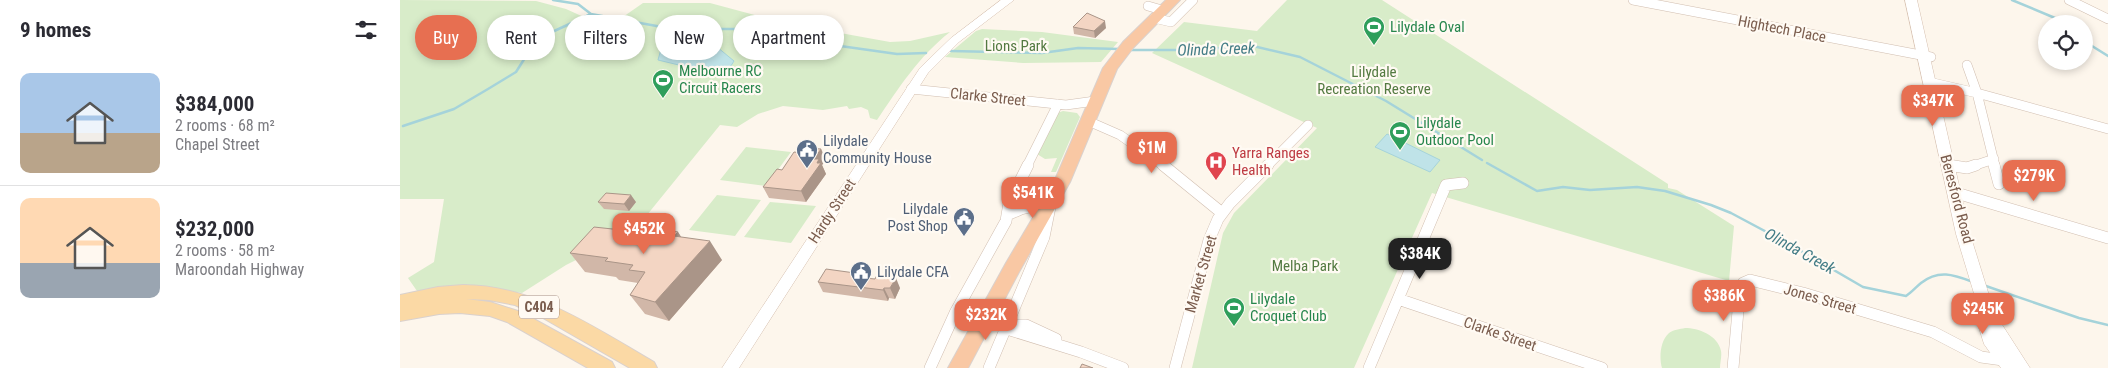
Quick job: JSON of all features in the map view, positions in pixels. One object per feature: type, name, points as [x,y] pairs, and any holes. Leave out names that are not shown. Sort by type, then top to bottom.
[{"type":"highway","points":[[956,366],[1051,202],[1069,167],[1110,68],[1155,9],[1173,0]]},
{"type":"main road","name":"Hardy Street","points":[[730,368],[911,89],[938,55],[973,25],[1008,0]]},
{"type":"main road","name":"Beresford Road","points":[[1911,0],[1927,56]]},
{"type":"main road","name":"Beresford Road","points":[[1918,0],[1927,56],[1958,193],[1963,234],[1971,252],[1982,296],[1986,330],[1992,344],[2013,364]]},
{"type":"main road","name":"C404","points":[[408,300],[463,292],[503,295],[530,303],[647,368]]},
{"type":"main road","name":"C404","points":[[400,314],[439,307],[468,306],[490,309],[514,318],[603,368]]},
{"type":"main road","points":[[566,322],[584,341],[610,357],[603,368]]},
{"type":"street","points":[[1155,9],[1171,22],[1193,0]]},
{"type":"street","name":"Hightech Place","points":[[1633,0],[1927,56]]},
{"type":"street","points":[[2069,0],[2108,19]]},
{"type":"street","points":[[1967,65],[1977,92],[1999,184]]},
{"type":"street","points":[[1933,83],[1977,92],[2108,129]]},
{"type":"street","name":"Clarke Street","points":[[911,89],[1062,104],[1091,112],[1102,124],[1145,153],[1222,214]]},
{"type":"street","points":[[930,368],[955,312],[982,261],[994,244],[1007,215],[1008,203],[1062,104]]},
{"type":"street","name":"Market Street","points":[[1175,368],[1208,240],[1222,214],[1308,125]]},
{"type":"street","points":[[1952,166],[1967,168],[1994,159]]},
{"type":"street","points":[[1369,368],[1446,185],[1463,183]]},
{"type":"street","points":[[1958,193],[2108,238]]},
{"type":"street","points":[[989,368],[1044,238],[1051,202],[1021,209],[1007,215]]},
{"type":"street","name":"Jones Street","points":[[1733,368],[1740,288],[1745,282],[1755,281],[1937,334],[1981,357],[2013,364]]},
{"type":"street","name":"Clarke Street","points":[[1398,299],[1602,368]]},
{"type":"street","points":[[984,317],[1008,325],[1010,330],[1081,352],[1123,368]]},
{"type":"green space","points":[[400,0],[536,1],[566,9],[579,15],[565,15],[565,60],[645,60],[645,15],[626,15],[643,3],[710,3],[755,15],[733,15],[733,60],[844,60],[844,34],[890,42],[910,41],[950,32],[919,62],[877,120],[870,118],[868,110],[861,107],[849,109],[847,106],[823,110],[783,106],[758,114],[737,127],[720,125],[634,231],[566,265],[522,293],[470,285],[417,291],[408,278],[434,262],[444,199],[400,199]]},
{"type":"green space","name":"Lilydale Recreation Reserve","points":[[1287,0],[1382,0],[1668,184],[1668,188],[1677,190],[1734,226],[1729,281],[1432,193],[1354,368],[1192,368],[1223,233],[1234,213],[1317,128],[1152,53],[1184,22],[1257,31]]},
{"type":"green space","name":"Lions Park","points":[[982,29],[1042,32],[1118,42],[1101,62],[1023,63],[945,57],[976,31]]},
{"type":"green space","points":[[1063,111],[1077,113],[1080,117],[1056,172],[1051,172],[1057,158],[1045,159],[1037,154],[1057,113]]},
{"type":"green space","points":[[746,147],[791,152],[766,186],[720,180]]},
{"type":"green space","points":[[717,195],[761,200],[735,236],[689,230]]},
{"type":"green space","points":[[770,202],[816,206],[791,243],[744,237]]},
{"type":"green space","points":[[1685,328],[1701,331],[1716,341],[1721,351],[1720,368],[1662,368],[1661,350],[1666,336],[1672,331]]},
{"type":"water","points":[[723,52],[734,61],[729,69],[687,67],[658,60],[723,60]]},
{"type":"water","points":[[1387,134],[1440,160],[1430,172],[1375,147]]},
{"type":"building","points":[[1087,13],[1105,21],[1094,31],[1073,27]]},
{"type":"building","points":[[806,148],[821,149],[814,159],[819,159],[817,163],[821,163],[801,191],[763,187],[777,169],[782,170],[794,152],[802,153]]},
{"type":"building","points":[[606,193],[631,195],[624,204],[598,202]]},
{"type":"building","points":[[594,227],[640,232],[645,227],[678,232],[674,236],[710,241],[655,302],[630,295],[645,272],[629,270],[633,265],[605,261],[608,258],[570,253]]},
{"type":"building","points":[[826,269],[855,273],[853,277],[875,279],[877,275],[896,278],[890,288],[884,288],[883,290],[818,282]]},
{"type":"building","points":[[1082,364],[1093,368],[1080,368]]},
{"type":"waterway","points":[[553,0],[578,4],[591,14]]},
{"type":"waterway","points":[[2012,0],[2048,15]]},
{"type":"waterway","name":"Olinda Creek","points":[[403,126],[454,109],[488,89],[516,72],[537,39],[591,14]]},
{"type":"waterway","name":"Olinda Creek","points":[[591,14],[673,29],[753,29],[819,43],[897,54],[926,53]]},
{"type":"waterway","name":"Olinda Creek","points":[[1130,50],[1187,50],[1253,46],[1300,57],[1386,101],[1482,160]]},
{"type":"waterway","points":[[2093,47],[2108,56]]},
{"type":"waterway","name":"Olinda Creek","points":[[951,51],[1042,53],[1078,48],[1120,49]]},
{"type":"waterway","name":"Olinda Creek","points":[[1487,163],[1537,191],[1563,187],[1590,190],[1637,187],[1665,191],[1711,205],[1731,213],[1789,244],[1863,287],[1906,296],[1921,283],[1934,276],[1947,275],[1973,282]]},
{"type":"waterway","name":"Olinda Creek","points":[[1983,285],[2079,318],[2108,325]]},
{"type":"place","name":"Lilydale Oval","points":[[1374,46]]},
{"type":"place","name":"Melbourne RC Circuit Racers","points":[[663,99]]},
{"type":"place","name":"Lilydale Outdoor Pool","points":[[1400,151]]},
{"type":"place","name":"Lilydale Community House","points":[[807,169]]},
{"type":"place","name":"Yarra Ranges Health","points":[[1216,181]]},
{"type":"place","name":"Lilydale Post Shop","points":[[964,237]]},
{"type":"place","name":"Lilydale CFA","points":[[861,291]]},
{"type":"place","name":"Lilydale Croquet Club","points":[[1234,327]]},
{"type":"park label","name":"Melba Park","points":[[1305,266]]}]
